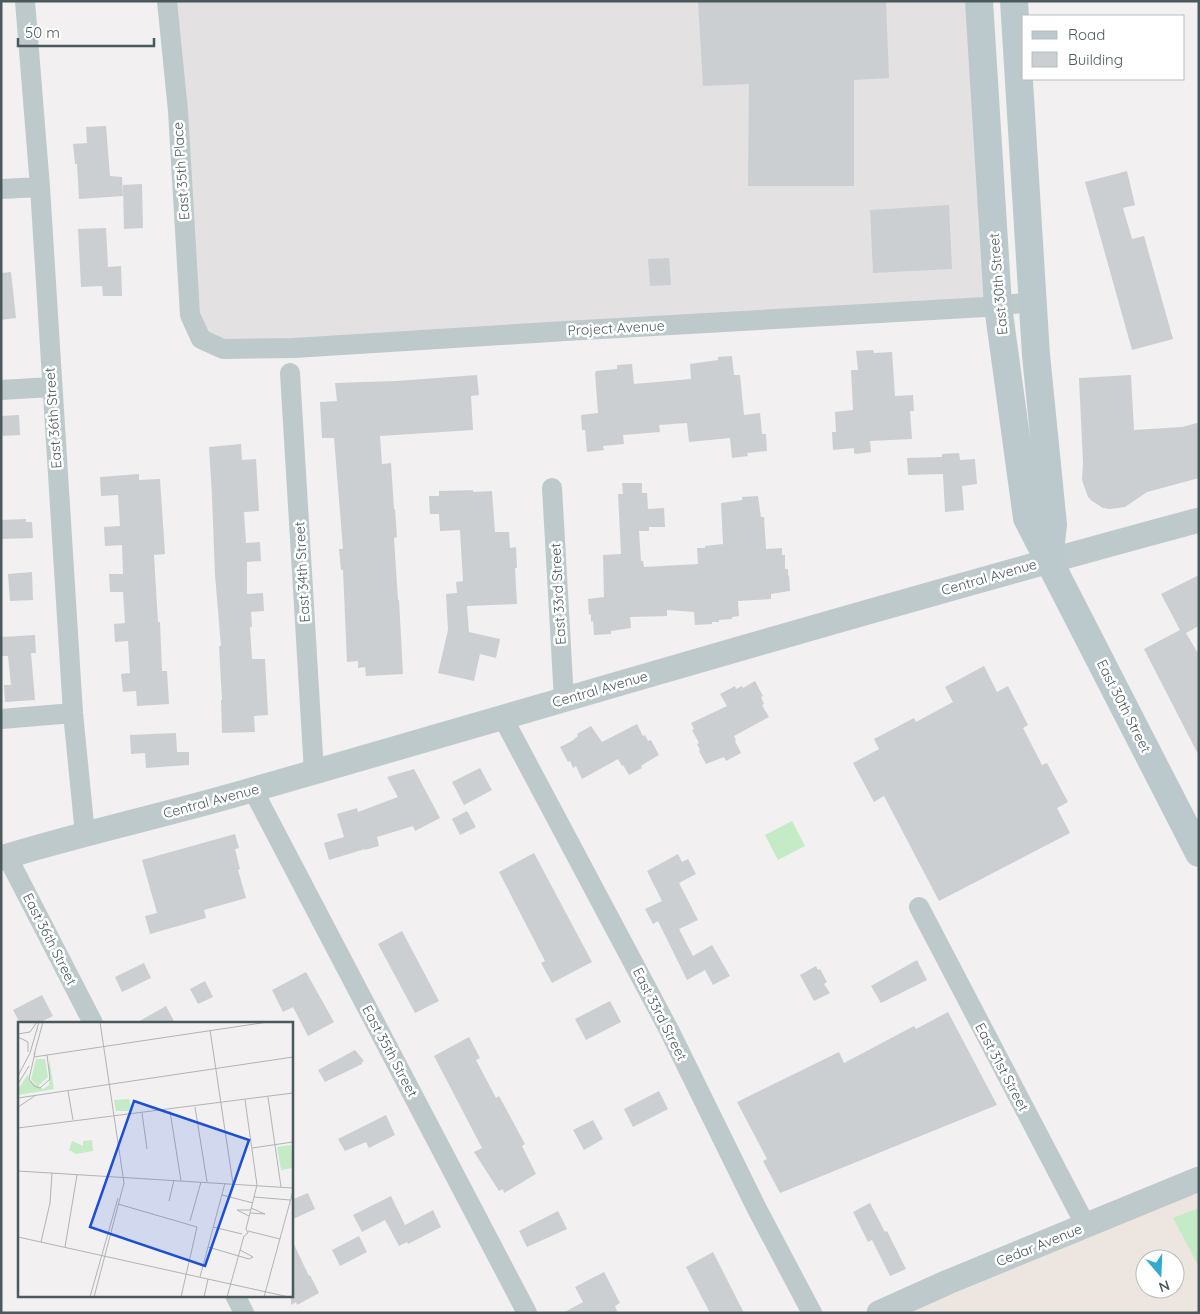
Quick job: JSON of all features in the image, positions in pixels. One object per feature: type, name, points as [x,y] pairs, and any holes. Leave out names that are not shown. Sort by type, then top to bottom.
[{"type":"main road","name":"East 30th Street","points":[[980,1],[998,306],[1027,518],[1199,853]]},
{"type":"main road","points":[[1014,1],[1036,355],[1054,525],[1049,560]]},
{"type":"street","name":"East 36th Street","points":[[25,1],[40,187],[51,387],[73,713],[84,834]]},
{"type":"street","name":"East 35th Place","points":[[167,1],[178,111],[190,315],[201,339]]},
{"type":"street","points":[[1,189],[40,187]]},
{"type":"street","name":"Project Avenue","points":[[201,339],[222,349],[294,348],[998,306],[1033,302]]},
{"type":"street","name":"East 34th Street","points":[[290,373],[314,772]]},
{"type":"street","points":[[1,390],[51,387]]},
{"type":"street","name":"East 33rd Street","points":[[552,488],[564,700]]},
{"type":"street","name":"Central Avenue","points":[[4,857],[253,790],[1049,560],[1199,520]]},
{"type":"street","points":[[1,719],[73,713]]},
{"type":"street","name":"East 33rd Street","points":[[503,718],[669,1030],[757,1209],[812,1313]]},
{"type":"street","name":"East 35th Street","points":[[253,790],[528,1313]]},
{"type":"street","name":"East 36th Street","points":[[4,857],[92,1022]]},
{"type":"street","name":"East 31st Street","points":[[919,908],[1086,1226]]},
{"type":"street","name":"Cedar Avenue","points":[[879,1313],[948,1282],[1199,1179]]},
{"type":"street","points":[[236,1296],[244,1313]]},
{"type":"shaded area","points":[[165,1],[979,1],[998,306],[294,348],[201,339]]},
{"type":"shaded area","points":[[1199,1179],[1199,1313],[879,1313]]},
{"type":"green space","points":[[792,821],[805,846],[778,860],[765,835]]},
{"type":"green space","points":[[1199,1208],[1199,1267],[1173,1218]]},
{"type":"building","points":[[698,1],[886,1],[889,78],[854,80],[854,186],[748,186],[749,84],[703,86]]},
{"type":"building","points":[[106,126],[110,176],[122,177],[123,196],[79,199],[77,164],[75,164],[73,144],[87,143],[86,127]]},
{"type":"building","points":[[1127,171],[1135,205],[1123,208],[1132,239],[1144,236],[1173,339],[1132,350],[1085,182]]},
{"type":"building","points":[[142,184],[143,228],[124,229],[123,185]]},
{"type":"building","points":[[949,205],[952,269],[873,273],[870,210]]},
{"type":"building","points":[[106,228],[108,267],[121,266],[122,296],[103,296],[102,286],[81,287],[78,229]]},
{"type":"building","points":[[669,258],[671,285],[650,286],[648,259]]},
{"type":"building","points":[[11,272],[16,318],[1,320],[1,273]]},
{"type":"building","points":[[873,350],[874,353],[892,352],[895,396],[913,395],[914,411],[910,411],[912,439],[870,441],[871,452],[856,454],[854,453],[854,448],[833,450],[832,432],[836,432],[835,412],[853,410],[851,370],[858,370],[856,351]]},
{"type":"building","points":[[732,356],[734,375],[740,375],[744,415],[760,413],[762,434],[766,434],[767,451],[747,453],[748,456],[732,458],[730,438],[689,442],[687,423],[659,425],[660,432],[623,435],[624,444],[603,446],[604,450],[587,452],[585,430],[582,430],[581,415],[598,413],[596,371],[617,369],[617,365],[632,364],[634,384],[691,379],[690,364],[718,360],[718,357]]},
{"type":"building","points":[[477,375],[479,395],[471,396],[473,430],[380,436],[382,464],[391,463],[397,537],[394,538],[403,674],[366,676],[365,667],[358,668],[358,661],[347,662],[343,570],[341,570],[339,549],[343,549],[334,438],[322,438],[320,402],[337,401],[335,383]]},
{"type":"building","points":[[1131,375],[1134,430],[1182,427],[1197,423],[1199,430],[1199,478],[1147,492],[1125,507],[1103,508],[1088,497],[1082,480],[1079,378]]},
{"type":"building","points":[[19,415],[20,435],[1,436],[1,416]]},
{"type":"building","points":[[241,444],[242,460],[256,459],[259,511],[244,512],[246,543],[260,542],[261,561],[247,562],[247,594],[263,593],[264,611],[251,612],[252,627],[250,627],[252,659],[265,659],[268,715],[254,716],[255,732],[222,733],[219,646],[221,646],[215,575],[209,447]]},
{"type":"building","points":[[959,453],[960,460],[975,459],[977,484],[962,486],[964,510],[945,512],[943,474],[908,475],[907,458],[942,457],[942,454]]},
{"type":"building","points":[[139,474],[139,480],[160,479],[165,554],[154,555],[162,671],[167,671],[169,704],[137,706],[136,691],[123,692],[121,674],[130,673],[128,641],[115,642],[114,624],[125,623],[123,592],[110,592],[109,574],[123,574],[122,545],[105,546],[104,527],[120,526],[118,495],[101,496],[100,477]]},
{"type":"building","points":[[622,483],[642,483],[642,493],[647,493],[648,509],[664,508],[665,527],[649,527],[649,531],[639,531],[641,561],[643,561],[644,567],[698,564],[697,548],[723,544],[721,503],[742,500],[742,497],[758,496],[761,517],[764,517],[766,549],[782,548],[782,555],[785,555],[785,569],[788,569],[790,591],[771,594],[771,599],[738,601],[739,616],[732,617],[732,619],[719,620],[719,622],[712,622],[712,624],[695,625],[694,612],[667,610],[667,616],[630,617],[631,628],[611,631],[611,634],[594,635],[593,621],[591,622],[591,614],[589,615],[588,599],[604,597],[603,555],[621,554],[618,494],[623,494]]},
{"type":"building","points":[[473,490],[473,492],[492,491],[495,532],[509,532],[510,548],[516,547],[517,568],[515,568],[517,604],[467,606],[469,632],[500,639],[496,658],[480,654],[474,681],[438,673],[448,630],[446,594],[457,593],[456,582],[463,581],[460,530],[440,531],[439,514],[430,514],[429,496],[439,496],[439,491]]},
{"type":"building","points":[[26,519],[26,522],[32,522],[33,538],[1,539],[1,520]]},
{"type":"building","points":[[32,572],[33,600],[10,601],[8,574]]},
{"type":"building","points":[[1199,575],[1199,626],[1186,633],[1199,655],[1199,756],[1144,649],[1180,630],[1161,594]]},
{"type":"building","points":[[35,635],[36,653],[31,653],[35,700],[5,702],[4,685],[11,685],[8,656],[1,656],[1,637]]},
{"type":"building","points":[[984,666],[997,692],[1008,686],[1028,725],[1023,728],[1042,765],[1047,763],[1068,802],[1057,808],[1070,833],[939,901],[884,796],[874,802],[853,763],[879,749],[874,739],[914,718],[916,722],[953,702],[945,687]]},
{"type":"building","points":[[755,681],[763,696],[761,697],[764,704],[762,705],[769,717],[734,736],[741,753],[726,761],[724,757],[706,764],[699,751],[697,744],[699,743],[692,730],[694,729],[691,723],[727,706],[720,694],[735,686],[736,689],[742,686],[743,688]]},
{"type":"building","points":[[637,724],[643,736],[645,735],[648,741],[651,740],[659,755],[629,775],[618,759],[582,779],[576,766],[573,768],[560,747],[572,741],[578,736],[577,734],[591,726],[602,742]]},
{"type":"building","points":[[176,733],[177,752],[189,752],[189,765],[146,768],[145,753],[131,754],[130,735]]},
{"type":"building","points":[[480,768],[492,790],[464,805],[452,782]]},
{"type":"building","points":[[414,769],[440,818],[415,831],[413,826],[377,837],[379,846],[329,860],[324,843],[344,837],[337,814],[357,808],[358,812],[398,797],[387,777]]},
{"type":"building","points":[[467,811],[476,827],[460,835],[452,819]]},
{"type":"building","points":[[235,834],[239,848],[235,849],[240,869],[238,870],[246,898],[204,910],[206,918],[150,934],[145,916],[157,913],[142,860]]},
{"type":"building","points":[[534,853],[592,962],[552,983],[541,963],[545,961],[499,872]]},
{"type":"building","points":[[678,854],[682,862],[688,859],[696,874],[679,883],[698,920],[679,929],[693,956],[712,945],[730,976],[713,985],[705,970],[687,980],[658,921],[653,924],[645,909],[662,901],[647,871]]},
{"type":"building","points":[[402,931],[439,1001],[415,1013],[378,944]]},
{"type":"building","points":[[917,960],[927,980],[881,1003],[871,986]]},
{"type":"building","points":[[144,963],[151,978],[122,992],[115,977]]},
{"type":"building","points":[[816,966],[818,970],[820,969],[827,982],[824,984],[830,993],[814,1001],[800,975]]},
{"type":"building","points":[[306,972],[334,1022],[308,1036],[293,1007],[283,1012],[272,990]]},
{"type":"building","points":[[205,981],[213,997],[198,1004],[190,989]]},
{"type":"building","points":[[42,995],[53,1016],[41,1022],[19,1022],[13,1010]]},
{"type":"building","points":[[610,1001],[621,1022],[586,1040],[575,1019]]},
{"type":"building","points":[[166,1006],[174,1022],[138,1022]]},
{"type":"building","points":[[948,1012],[997,1105],[780,1193],[763,1161],[767,1159],[737,1102],[839,1052],[844,1063],[914,1026],[916,1029]]},
{"type":"building","points":[[469,1037],[480,1058],[476,1060],[496,1098],[499,1096],[525,1144],[522,1146],[536,1174],[504,1193],[503,1189],[499,1191],[474,1152],[482,1148],[434,1056]]},
{"type":"building","points":[[355,1050],[364,1061],[362,1064],[325,1082],[318,1070]]},
{"type":"building","points":[[659,1091],[668,1109],[633,1127],[624,1109]]},
{"type":"building","points":[[386,1115],[395,1135],[369,1148],[366,1142],[345,1151],[338,1139]]},
{"type":"building","points":[[593,1120],[603,1139],[584,1150],[573,1130]]},
{"type":"building","points":[[308,1193],[315,1209],[292,1220],[292,1200]]},
{"type":"building","points":[[391,1196],[405,1225],[433,1210],[441,1227],[408,1244],[407,1242],[399,1246],[385,1220],[362,1232],[353,1215]]},
{"type":"building","points":[[870,1203],[885,1232],[887,1231],[906,1269],[890,1276],[872,1240],[868,1242],[853,1212]]},
{"type":"building","points":[[558,1211],[567,1229],[527,1247],[519,1231]]},
{"type":"building","points":[[359,1236],[367,1252],[340,1266],[332,1250]]},
{"type":"building","points":[[292,1240],[319,1293],[297,1305],[296,1302],[291,1305]]},
{"type":"building","points":[[713,1252],[744,1313],[710,1313],[686,1267]]},
{"type":"building","points":[[604,1272],[620,1303],[615,1306],[618,1313],[563,1313],[583,1302],[575,1287]]}]
